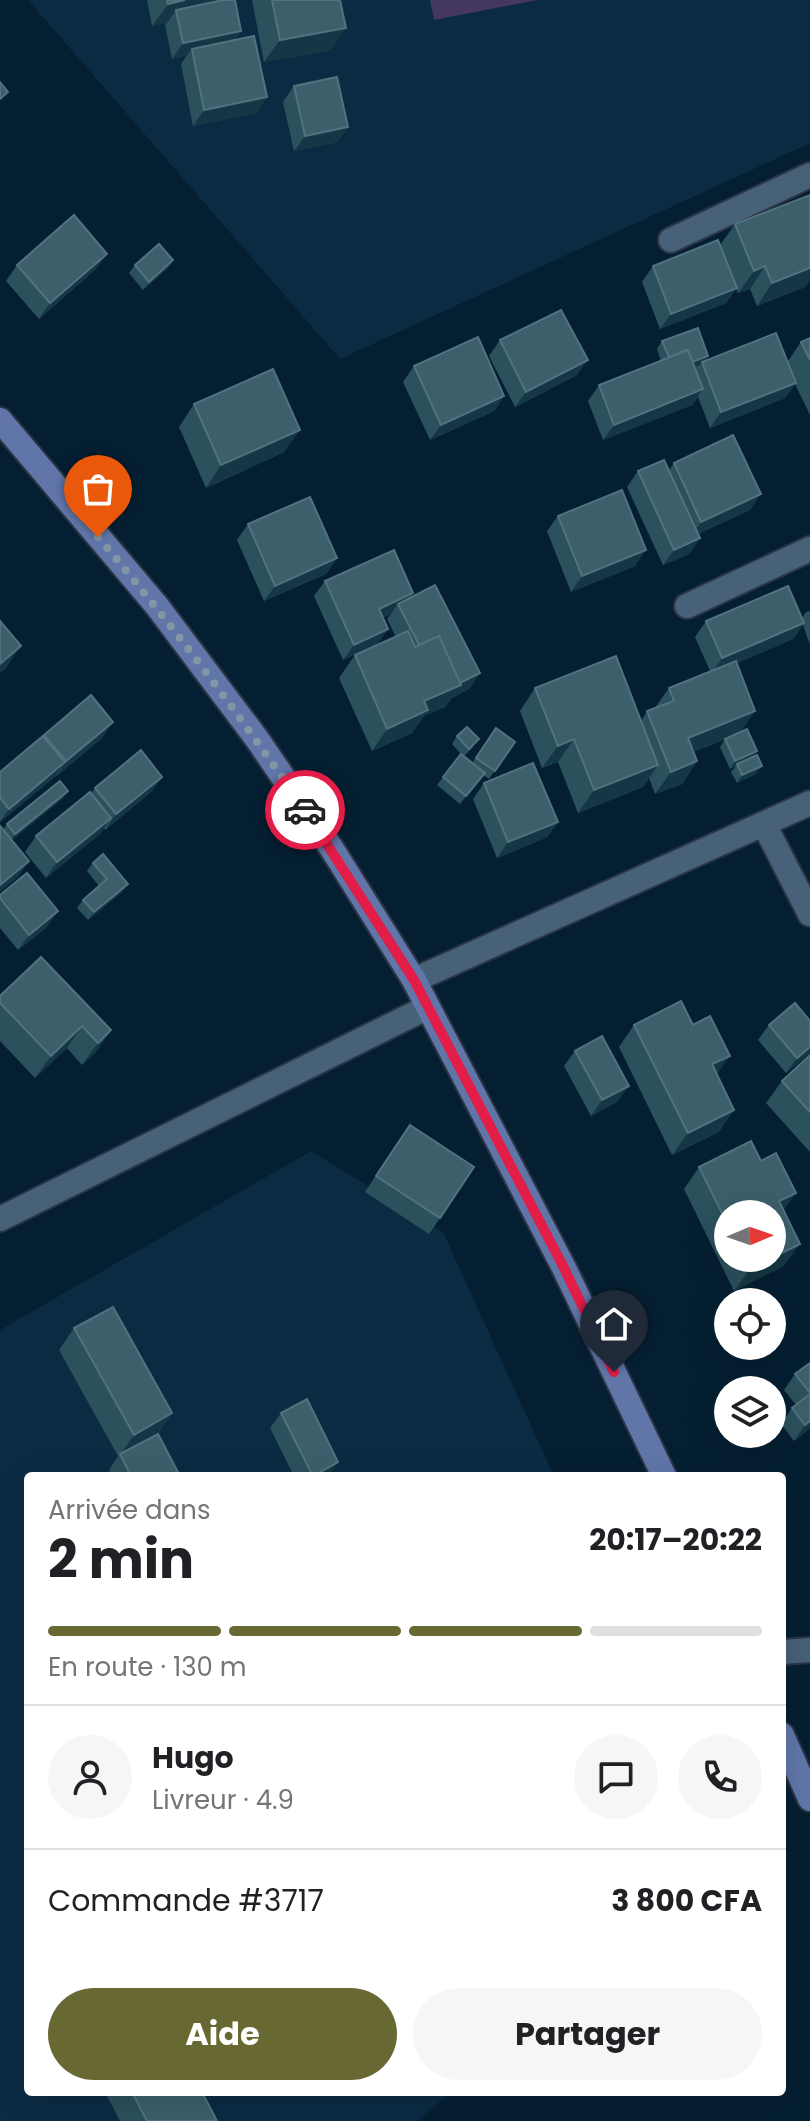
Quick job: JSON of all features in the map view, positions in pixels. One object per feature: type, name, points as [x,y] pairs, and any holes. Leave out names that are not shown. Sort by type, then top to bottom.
[{"type":"main road","points":[[0,420],[157,606],[257,739],[332,849],[414,980],[564,1268],[662,1472]]},
{"type":"main road","points":[[786,1744],[810,1799]]},
{"type":"street","points":[[671,240],[810,175]]},
{"type":"street","points":[[687,606],[810,549]]},
{"type":"street","points":[[414,980],[810,803]]},
{"type":"street","points":[[764,824],[810,914]]},
{"type":"street","points":[[0,1219],[428,1007]]},
{"type":"street","points":[[786,1652],[810,1650]]},
{"type":"shaded area","points":[[28,0],[810,0],[810,143],[340,359]]},
{"type":"shaded area","points":[[430,0],[537,0],[434,20]]},
{"type":"shaded area","points":[[311,1151],[443,1232],[552,1472],[24,1472],[24,2096],[446,2096],[417,2121],[0,2121],[0,1330]]},
{"type":"building","points":[[235,0],[241,31],[183,43],[176,10]]},
{"type":"building","points":[[272,0],[340,0],[346,28],[280,40]]},
{"type":"building","points":[[254,36],[267,97],[204,110],[192,49]]},
{"type":"building","points":[[337,77],[348,127],[305,136],[294,86]]},
{"type":"building","points":[[0,82],[8,92],[0,99]]},
{"type":"building","points":[[810,195],[810,268],[772,283],[765,266],[754,271],[735,224]]},
{"type":"building","points":[[74,215],[107,254],[50,303],[17,265]]},
{"type":"building","points":[[718,240],[737,288],[671,314],[653,266]]},
{"type":"building","points":[[159,244],[173,260],[149,282],[135,265]]},
{"type":"building","points":[[561,310],[588,360],[526,392],[500,340]]},
{"type":"building","points":[[698,328],[708,356],[692,362],[686,350],[669,357],[662,341]]},
{"type":"building","points":[[776,333],[796,383],[721,412],[702,362]]},
{"type":"building","points":[[478,337],[504,396],[441,425],[414,366]]},
{"type":"building","points":[[810,338],[810,360],[801,342]]},
{"type":"building","points":[[688,350],[703,389],[614,425],[599,385]]},
{"type":"building","points":[[273,369],[300,430],[221,465],[194,404]]},
{"type":"building","points":[[733,435],[761,494],[701,522],[674,463]]},
{"type":"building","points":[[664,460],[700,538],[674,550],[638,471]]},
{"type":"building","points":[[622,490],[646,550],[582,576],[558,516]]},
{"type":"building","points":[[310,497],[337,558],[275,586],[248,524]]},
{"type":"building","points":[[394,550],[413,593],[379,609],[388,629],[354,645],[325,581]]},
{"type":"building","points":[[435,585],[480,673],[460,683],[439,636],[419,645],[398,604]]},
{"type":"building","points":[[788,586],[804,623],[722,658],[706,621]]},
{"type":"building","points":[[0,621],[21,646],[0,664]]},
{"type":"building","points":[[408,631],[415,647],[439,636],[461,685],[424,701],[428,710],[387,729],[355,655]]},
{"type":"building","points":[[616,656],[658,765],[594,790],[574,739],[558,746],[535,688]]},
{"type":"building","points":[[736,661],[755,711],[688,738],[697,761],[671,772],[647,711],[674,701],[669,688]]},
{"type":"building","points":[[91,695],[113,722],[66,761],[44,735]]},
{"type":"building","points":[[467,727],[479,739],[469,749],[457,736]]},
{"type":"building","points":[[496,728],[515,742],[495,771],[476,758]]},
{"type":"building","points":[[747,729],[757,751],[735,761],[725,739]]},
{"type":"building","points":[[43,736],[65,762],[9,809],[0,798],[0,772]]},
{"type":"building","points":[[141,750],[162,777],[116,814],[95,788]]},
{"type":"building","points":[[461,754],[485,773],[466,796],[443,777]]},
{"type":"building","points":[[757,755],[762,766],[742,775],[737,764]]},
{"type":"building","points":[[533,763],[558,822],[508,842],[484,783]]},
{"type":"building","points":[[60,781],[68,791],[15,834],[7,824]]},
{"type":"building","points":[[90,792],[111,818],[57,862],[36,836]]},
{"type":"building","points":[[0,826],[29,861],[0,885]]},
{"type":"building","points":[[103,854],[128,884],[94,912],[83,900],[107,879],[93,863]]},
{"type":"building","points":[[27,873],[58,911],[29,935],[0,898]]},
{"type":"building","points":[[41,957],[111,1030],[98,1043],[82,1026],[51,1056],[0,1003],[0,996]]},
{"type":"building","points":[[681,1001],[693,1025],[710,1016],[730,1056],[712,1064],[734,1110],[688,1133],[634,1025]]},
{"type":"building","points":[[795,1003],[810,1021],[810,1047],[797,1058],[769,1025]]},
{"type":"building","points":[[602,1036],[629,1086],[602,1100],[575,1051]]},
{"type":"building","points":[[810,1055],[810,1112],[782,1081]]},
{"type":"building","points":[[410,1125],[474,1167],[440,1218],[376,1176]]},
{"type":"building","points":[[751,1141],[761,1161],[776,1153],[796,1193],[781,1200],[716,1200],[699,1167]]},
{"type":"building","points":[[786,1215],[800,1244],[786,1251]]},
{"type":"building","points":[[113,1307],[172,1413],[134,1435],[74,1328]]},
{"type":"building","points":[[810,1363],[810,1393],[795,1374]]},
{"type":"building","points":[[810,1394],[810,1421],[805,1425],[792,1408]]},
{"type":"building","points":[[307,1399],[338,1462],[320,1472],[311,1472],[281,1413]]},
{"type":"building","points":[[158,1434],[178,1472],[129,1472],[120,1454]]},
{"type":"building","points":[[134,2096],[204,2096],[217,2121],[147,2121]]},
{"type":"way so far","points":[[98,537],[157,606],[257,739],[305,810]]},
{"type":"route","points":[[305,810],[414,980],[564,1268],[614,1372]]}]
